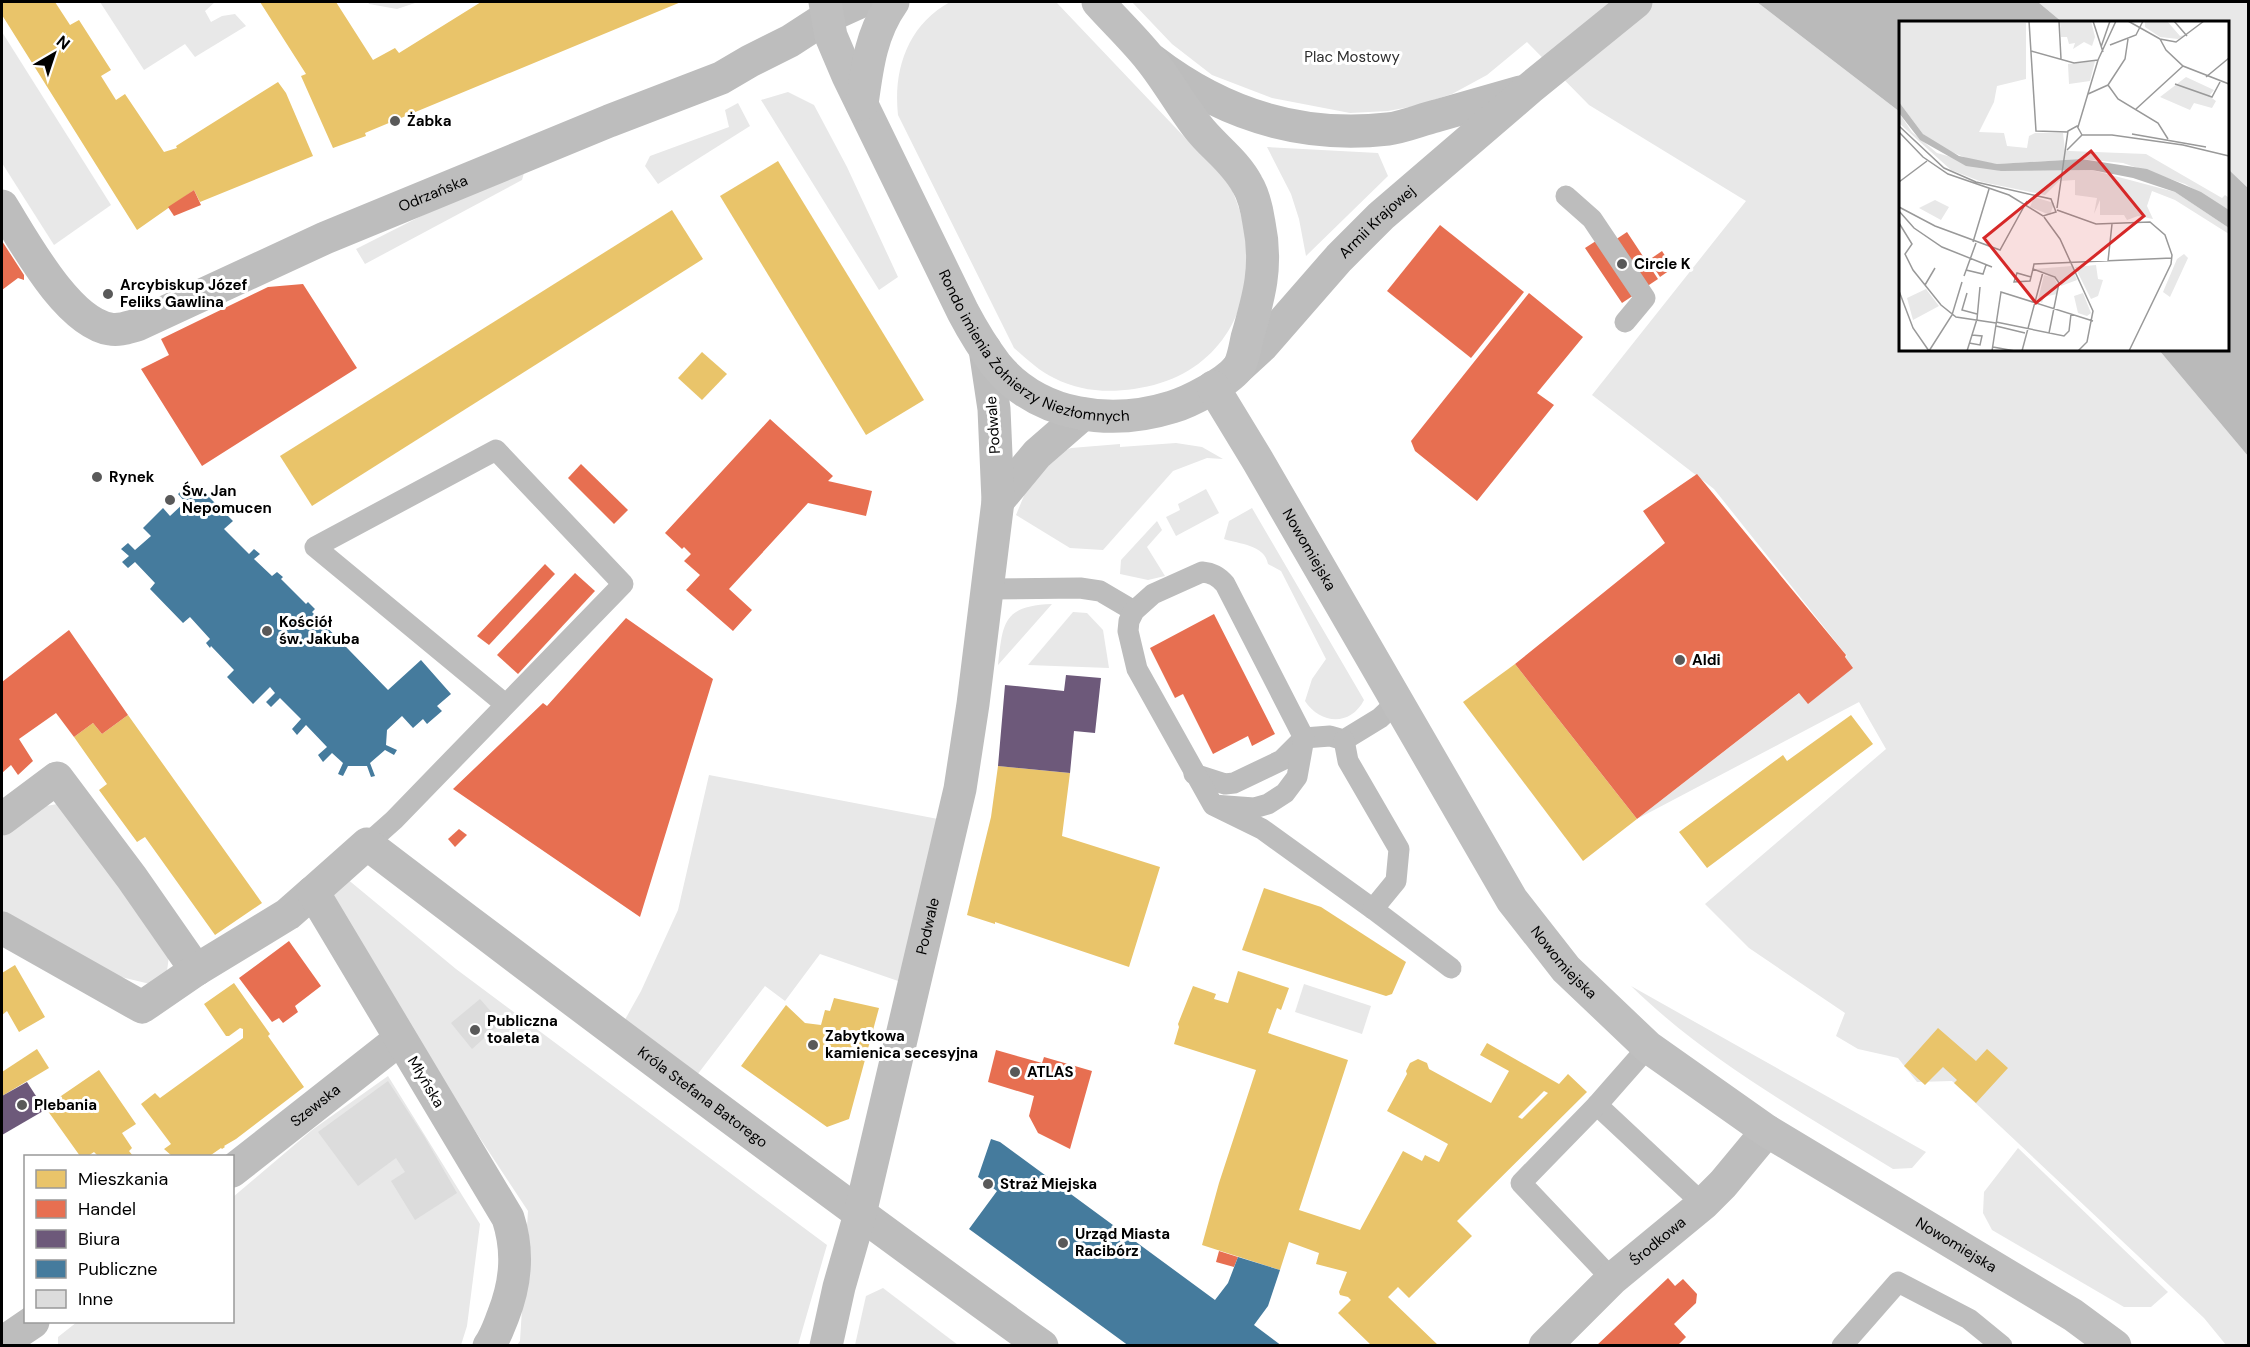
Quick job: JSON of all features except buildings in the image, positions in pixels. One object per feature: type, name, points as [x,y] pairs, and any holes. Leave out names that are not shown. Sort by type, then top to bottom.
[{"type":"main road","points":[[862,104],[869,53],[875,33],[893,2]]},
{"type":"main road","points":[[1098,2],[1149,58],[1198,127],[1236,168],[1248,184],[1257,210],[1264,246],[1263,278],[1226,378]]},
{"type":"main road","points":[[826,9],[831,36],[862,104]]},
{"type":"main road","name":"Rondo imienia Żołnierzy Niezłomnych","points":[[862,104],[963,312],[985,349],[1008,377],[1028,393],[1050,405],[1083,414],[1121,417],[1148,414],[1178,406],[1226,378]]},
{"type":"main road","name":"Nowomiejska","points":[[1226,378],[1258,461],[1512,900],[1566,969],[1648,1047],[1767,1131],[2073,1315],[2115,1346]]},
{"type":"street","points":[[826,9],[860,2]]},
{"type":"street","name":"Armii Krajowej","points":[[1226,378],[1263,345],[1339,258],[1381,216],[1530,88],[1636,2]]},
{"type":"street","name":"Odrzańska","points":[[2,206],[49,279],[83,318],[110,329],[138,325],[325,238],[609,121],[721,78],[790,41],[826,9]]},
{"type":"street","name":"Armii Krajowej","points":[[1149,58],[1186,84],[1227,107],[1268,120],[1318,129],[1389,129],[1530,88]]},
{"type":"street","name":"Podwale","points":[[826,1346],[839,1287],[860,1214],[960,789],[998,501],[994,409],[985,349]]},
{"type":"street","points":[[998,501],[1037,454],[1083,414]]},
{"type":"street","points":[[2,819],[57,778],[132,878],[196,970]]},
{"type":"street","points":[[2,928],[142,1007],[196,970],[288,914],[367,844]]},
{"type":"street","name":"Króla Stefana Batorego","points":[[367,844],[576,1004],[1042,1346]]},
{"type":"street","name":"Młyńska","points":[[313,892],[508,1218],[514,1236],[515,1254],[512,1293],[489,1346]]},
{"type":"street","name":"Szewska","points":[[234,1169],[400,1039]]},
{"type":"street","name":"Środkowa","points":[[1545,1346],[1612,1279],[1703,1204],[1723,1184],[1767,1131]]},
{"type":"street","points":[[2,1343],[32,1323]]},
{"type":"lane","points":[[1566,196],[1592,219],[1645,298],[1625,322]]},
{"type":"lane","points":[[367,844],[394,819],[623,584],[496,450],[315,547],[505,704]]},
{"type":"lane","points":[[1213,805],[1254,808],[1268,804],[1285,793],[1297,777],[1304,738],[1225,584],[1219,577],[1202,572],[1153,594],[1134,611],[1129,621],[1128,631],[1137,669],[1213,805],[1262,829],[1451,968]]},
{"type":"lane","points":[[987,590],[1080,588],[1100,591],[1134,611]]},
{"type":"lane","points":[[1194,774],[1225,784],[1234,783],[1282,759],[1304,738],[1330,736],[1344,740],[1380,718],[1397,702]]},
{"type":"lane","points":[[1344,740],[1347,761],[1399,849],[1396,881],[1373,909]]},
{"type":"lane","points":[[1612,1279],[1521,1183],[1648,1047]]},
{"type":"lane","points":[[1597,1104],[1703,1204]]},
{"type":"lane","points":[[1842,1346],[1898,1282],[1969,1319],[2002,1346]]},
{"type":"green space","points":[[100,2],[215,2],[205,11],[211,22],[222,16],[235,14],[246,26],[195,57],[185,44],[144,70]]},
{"type":"green space","points":[[368,2],[418,2],[397,9]]},
{"type":"green space","points":[[950,2],[1057,3],[1229,184],[1242,217],[1247,251],[1246,283],[1237,314],[1222,341],[1199,363],[1170,380],[1134,389],[1093,390],[1073,386],[1049,375],[1014,348],[898,115],[898,81],[906,50],[923,23]]},
{"type":"green space","name":"Plac Mostowy","points":[[1132,2],[1757,2],[1899,111],[1899,351],[2160,351],[2248,456],[2248,1345],[2226,1345],[2204,1318],[1952,1081],[1917,1082],[1898,1058],[1858,1049],[1836,1036],[1845,1013],[1749,948],[1705,904],[1886,749],[1859,702],[1637,819],[1847,656],[1714,489],[1592,395],[1746,201],[1589,105],[1527,42],[1487,75],[1452,94],[1415,106],[1388,111],[1350,113],[1272,98],[1212,75],[1172,44]]},
{"type":"green space","points":[[2038,2],[2248,2],[2248,188],[2229,170],[2229,21],[2061,21]]},
{"type":"green space","points":[[2,32],[111,205],[54,245],[2,163]]},
{"type":"green space","points":[[788,92],[814,105],[847,167],[898,277],[879,290],[761,100]]},
{"type":"green space","points":[[738,103],[750,126],[658,184],[645,166],[650,156],[729,127],[725,110]]},
{"type":"green space","points":[[1267,147],[1378,153],[1388,176],[1306,256],[1299,219],[1291,194]]},
{"type":"green space","points":[[516,168],[524,173],[522,180],[365,264],[356,249]]},
{"type":"green space","points":[[1176,443],[1202,447],[1223,459],[1207,458],[1173,471],[1103,550],[1070,548],[1016,515],[1028,486],[1060,453],[1071,448]]},
{"type":"green space","points":[[1206,489],[1219,513],[1176,536],[1166,517],[1180,510],[1178,504]]},
{"type":"green space","points":[[1252,508],[1364,700],[1351,715],[1335,719],[1327,718],[1311,709],[1305,701],[1312,679],[1326,659],[1281,571],[1268,564],[1266,558],[1257,549],[1224,539],[1229,521]]},
{"type":"green space","points":[[1157,521],[1162,530],[1147,547],[1165,576],[1148,580],[1120,574],[1121,560]]},
{"type":"green space","points":[[1052,604],[998,665],[1004,627],[1008,619],[1024,608]]},
{"type":"green space","points":[[1073,612],[1087,613],[1103,630],[1109,668],[1028,665]]},
{"type":"green space","points":[[709,775],[938,819],[901,982],[820,954],[785,1001],[765,986],[694,1079],[622,1025],[641,991],[678,910]]},
{"type":"green space","points":[[63,803],[169,956],[167,971],[150,984],[117,976],[2,912],[2,837],[46,806]]},
{"type":"green space","points":[[346,878],[456,969],[827,1245],[798,1345],[517,1345],[520,1341],[528,1211],[323,900]]},
{"type":"green space","points":[[1304,984],[1371,1006],[1362,1034],[1295,1012]]},
{"type":"green space","points":[[1631,986],[1926,1152],[1912,1168],[1893,1169],[1724,1062],[1661,1013]]},
{"type":"green space","points":[[388,1076],[480,1224],[467,1326],[461,1345],[58,1346],[58,1337],[76,1323],[234,1323],[234,1196],[312,1130]]},
{"type":"green space","points":[[2018,1148],[2168,1292],[2151,1307],[2124,1307],[1992,1230],[1983,1213],[1984,1192]]},
{"type":"green space","points":[[883,1288],[958,1345],[855,1345],[866,1296]]},
{"type":"shaded area","points":[[1757,2],[2038,2],[2061,21],[1899,21],[1899,111]]},
{"type":"shaded area","points":[[2229,170],[2248,188],[2248,456],[2160,351],[2229,351]]},
{"type":"place","name":"Żabka","points":[[395,121]]},
{"type":"place","name":"Circle K","points":[[1622,264]]},
{"type":"place","name":"Arcybiskup Józef Feliks Gawlina","points":[[108,294]]},
{"type":"place","name":"Rynek","points":[[97,477]]},
{"type":"place","name":"Św. Jan Nepomucen","points":[[170,500]]},
{"type":"place","name":"Kościół św. Jakuba","points":[[267,631]]},
{"type":"place","name":"Aldi","points":[[1680,660]]},
{"type":"place","name":"Publiczna toaleta","points":[[475,1030]]},
{"type":"place","name":"Zabytkowa kamienica secesyjna","points":[[813,1045]]},
{"type":"place","name":"ATLAS","points":[[1015,1072]]},
{"type":"place","name":"Plebania","points":[[22,1105]]},
{"type":"place","name":"Straż Miejska","points":[[988,1184]]},
{"type":"place","name":"Urząd Miasta Racibórz","points":[[1063,1243]]}]
